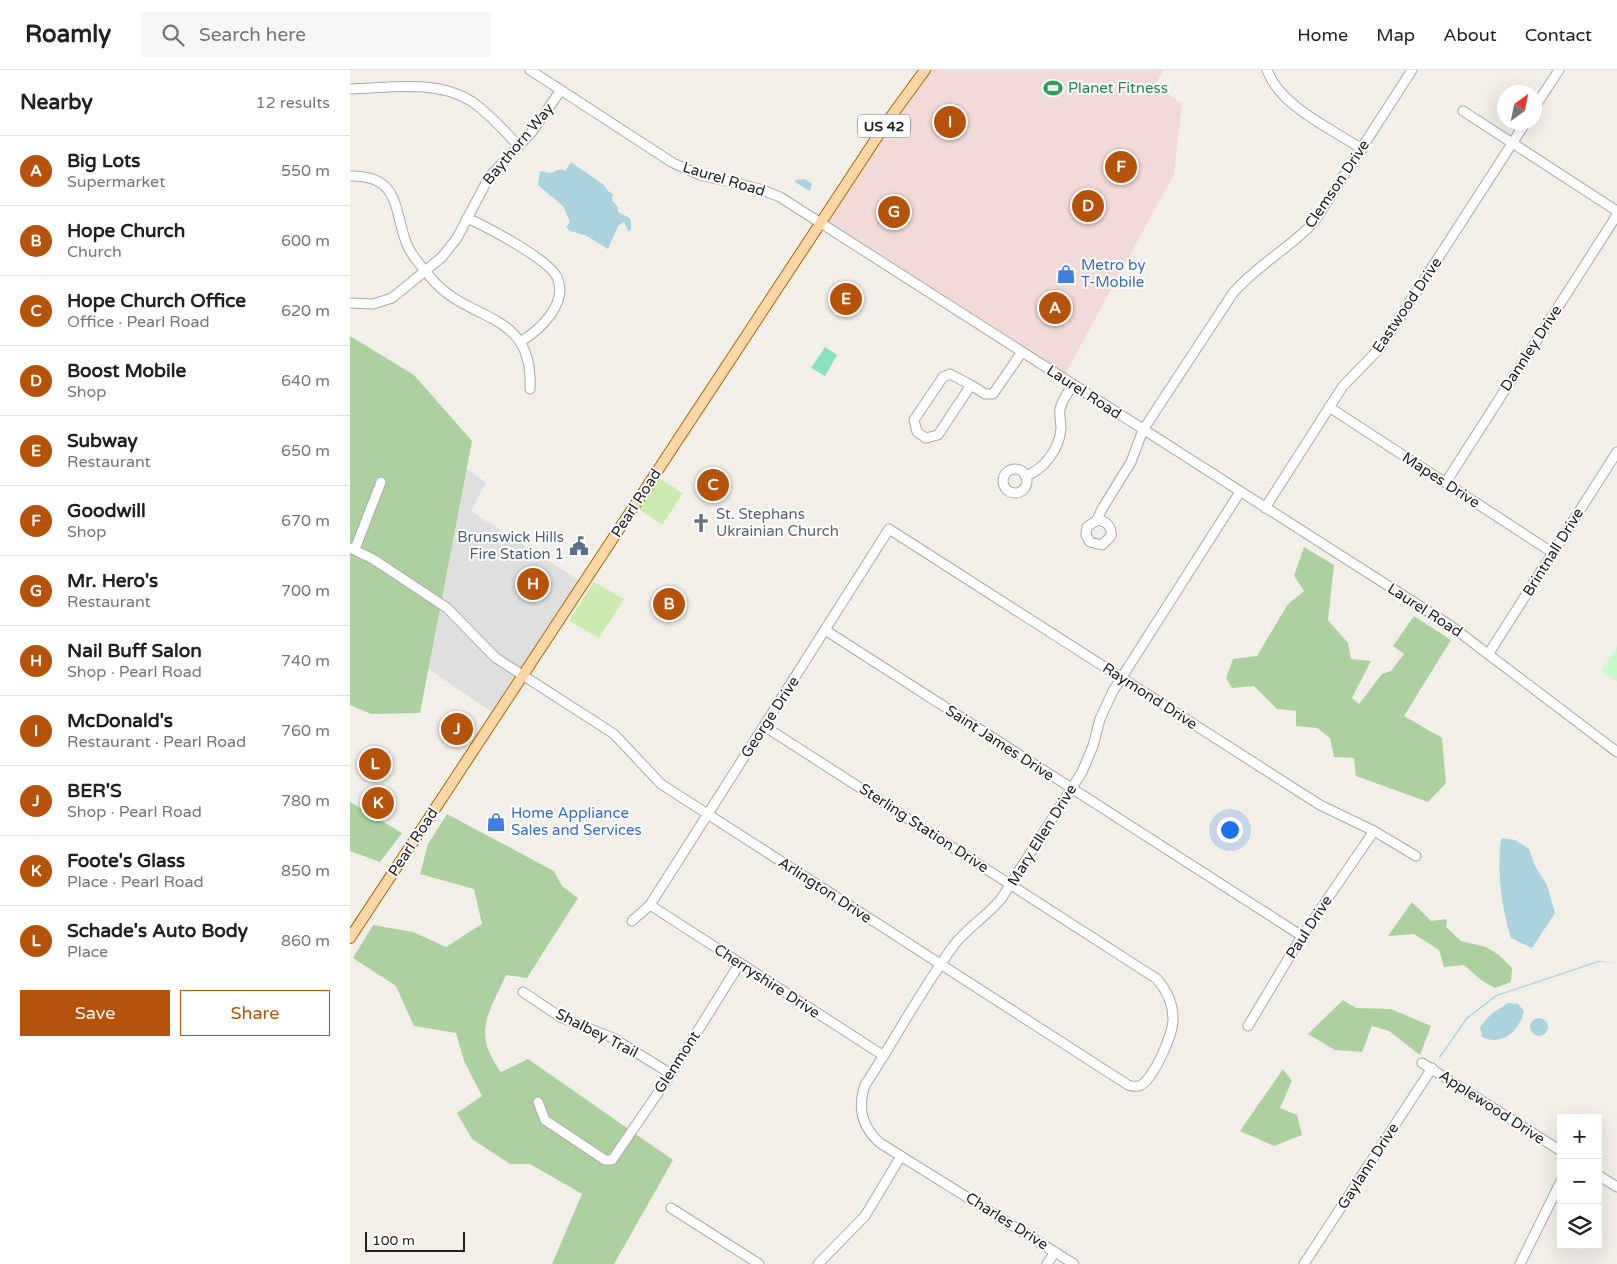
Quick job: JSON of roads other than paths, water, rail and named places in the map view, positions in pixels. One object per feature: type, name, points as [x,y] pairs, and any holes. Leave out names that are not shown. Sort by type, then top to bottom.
[{"type":"main road","name":"Pearl Road","points":[[350,938],[887,122],[925,70]]},
{"type":"street","name":"Laurel Road","points":[[530,70],[673,163],[700,175],[771,193],[821,223],[1451,626],[1617,752]]},
{"type":"street","points":[[1266,70],[1275,87],[1289,102],[1362,149]]},
{"type":"street","name":"Clemson Drive","points":[[1097,520],[1131,462],[1143,430],[1233,293],[1249,274],[1301,235],[1314,222],[1412,70]]},
{"type":"street","points":[[1542,96],[1559,70]]},
{"type":"street","points":[[350,89],[424,87],[449,91],[481,109],[518,146]]},
{"type":"street","name":"Baythorn Way","points":[[350,302],[360,305],[384,302],[399,293],[450,249],[489,177],[540,122],[561,90]]},
{"type":"street","points":[[1463,111],[1617,210]]},
{"type":"street","name":"Eastwood Drive","points":[[1264,508],[1329,407],[1352,376],[1380,348],[1521,130]]},
{"type":"street","points":[[350,176],[373,179],[391,194],[399,210],[408,246],[444,293],[501,322],[520,342],[531,368],[530,389]]},
{"type":"street","name":"Dannley Drive","points":[[1446,482],[1617,215]]},
{"type":"street","points":[[467,218],[493,230],[548,266],[554,272],[559,285],[558,299],[542,326],[520,342]]},
{"type":"street","points":[[971,385],[938,435],[926,438],[917,432],[914,420],[943,377],[954,374],[985,394],[993,394],[1022,352]]},
{"type":"street","points":[[1025,476],[1032,474],[1043,465],[1056,445],[1061,428],[1060,409],[1073,385]]},
{"type":"street","name":"Mapes Drive","points":[[1329,407],[1553,553]]},
{"type":"street","name":"Brintnall Drive","points":[[1489,653],[1617,452]]},
{"type":"street","points":[[352,549],[381,482]]},
{"type":"street","name":"Mary Ellen Drive","points":[[901,1156],[873,1136],[864,1121],[861,1112],[865,1085],[941,965],[964,934],[991,911],[1011,884],[1088,759],[1106,704],[1121,678],[1240,492]]},
{"type":"street","name":"Raymond Drive","points":[[889,529],[1320,805],[1374,831],[1416,856]]},
{"type":"street","name":"George Drive","points":[[632,921],[650,905],[889,529]]},
{"type":"street","name":"Arlington Drive","points":[[352,549],[373,558],[447,608],[488,652],[522,676],[614,734],[660,784],[1128,1085],[1140,1086]]},
{"type":"street","name":"Saint James Drive","points":[[825,630],[1302,936]]},
{"type":"street","name":"Sterling Station Drive","points":[[764,726],[1150,972],[1163,987],[1172,1011],[1171,1038],[1144,1083],[1140,1086]]},
{"type":"street","name":"Paul Drive","points":[[1248,1026],[1302,936],[1374,831]]},
{"type":"street","name":"Cherryshire Drive","points":[[650,905],[884,1056]]},
{"type":"street","name":"Glenmont","points":[[538,1102],[545,1120],[605,1160],[612,1160],[671,1074],[740,963]]},
{"type":"street","name":"Shalbey Trail","points":[[523,992],[562,1018],[613,1038],[671,1074]]},
{"type":"street","name":"Applewood Drive","points":[[1422,1063],[1557,1148]]},
{"type":"street","name":"Gaylann Drive","points":[[1304,1264],[1432,1068]]},
{"type":"street","points":[[818,1264],[865,1216],[901,1156]]},
{"type":"street","name":"Charles Drive","points":[[901,1156],[1074,1264]]},
{"type":"street","points":[[1602,1178],[1617,1187]]},
{"type":"street","points":[[1520,1264],[1557,1188]]},
{"type":"street","points":[[671,1208],[759,1264]]},
{"type":"street","points":[[1047,1264],[1055,1252]]},
{"type":"water","points":[[571,162],[604,185],[613,194],[612,200],[618,207],[618,212],[631,219],[631,230],[628,231],[624,222],[618,226],[608,249],[585,235],[570,231],[566,227],[570,222],[563,206],[538,185],[540,171],[550,173],[561,169],[565,171]]},
{"type":"water","points":[[805,179],[812,184],[810,191],[795,182],[795,180]]},
{"type":"water","points":[[1501,838],[1515,840],[1529,849],[1535,866],[1547,885],[1555,913],[1532,948],[1511,938],[1502,901],[1500,876]]},
{"type":"water","points":[[1598,961],[1617,963],[1599,962],[1497,996],[1467,1019],[1439,1057],[1466,1018],[1496,995]]},
{"type":"water","points":[[1508,1003],[1518,1004],[1524,1011],[1519,1024],[1509,1035],[1503,1038],[1489,1040],[1482,1037],[1480,1027],[1491,1014]]},
{"type":"water","points":[[1539,1018],[1545,1021],[1548,1027],[1545,1033],[1539,1036],[1533,1033],[1530,1027],[1533,1021]]},
{"type":"place","name":"Planet Fitness","points":[[1053,88]]},
{"type":"place","name":"McDonald's","points":[[950,122]]},
{"type":"place","name":"Goodwill","points":[[1121,167]]},
{"type":"place","name":"Boost Mobile","points":[[1088,206]]},
{"type":"place","name":"Mr. Hero's","points":[[894,212]]},
{"type":"place","name":"Metro by T-Mobile","points":[[1066,274]]},
{"type":"place","name":"Subway","points":[[846,299]]},
{"type":"place","name":"Big Lots","points":[[1055,308]]},
{"type":"place","name":"Hope Church Office","points":[[713,485]]},
{"type":"place","name":"St. Stephans Ukrainian Church","points":[[701,523]]},
{"type":"place","name":"Brunswick Hills Fire Station 1","points":[[579,546]]},
{"type":"place","name":"Nail Buff Salon","points":[[533,584]]},
{"type":"place","name":"Hope Church","points":[[669,604]]},
{"type":"place","name":"BER'S","points":[[457,729]]},
{"type":"place","name":"Schade's Auto Body","points":[[375,764]]},
{"type":"place","name":"Foote's Glass","points":[[378,803]]},
{"type":"place","name":"Home Appliance Sales and Services","points":[[496,822]]}]
